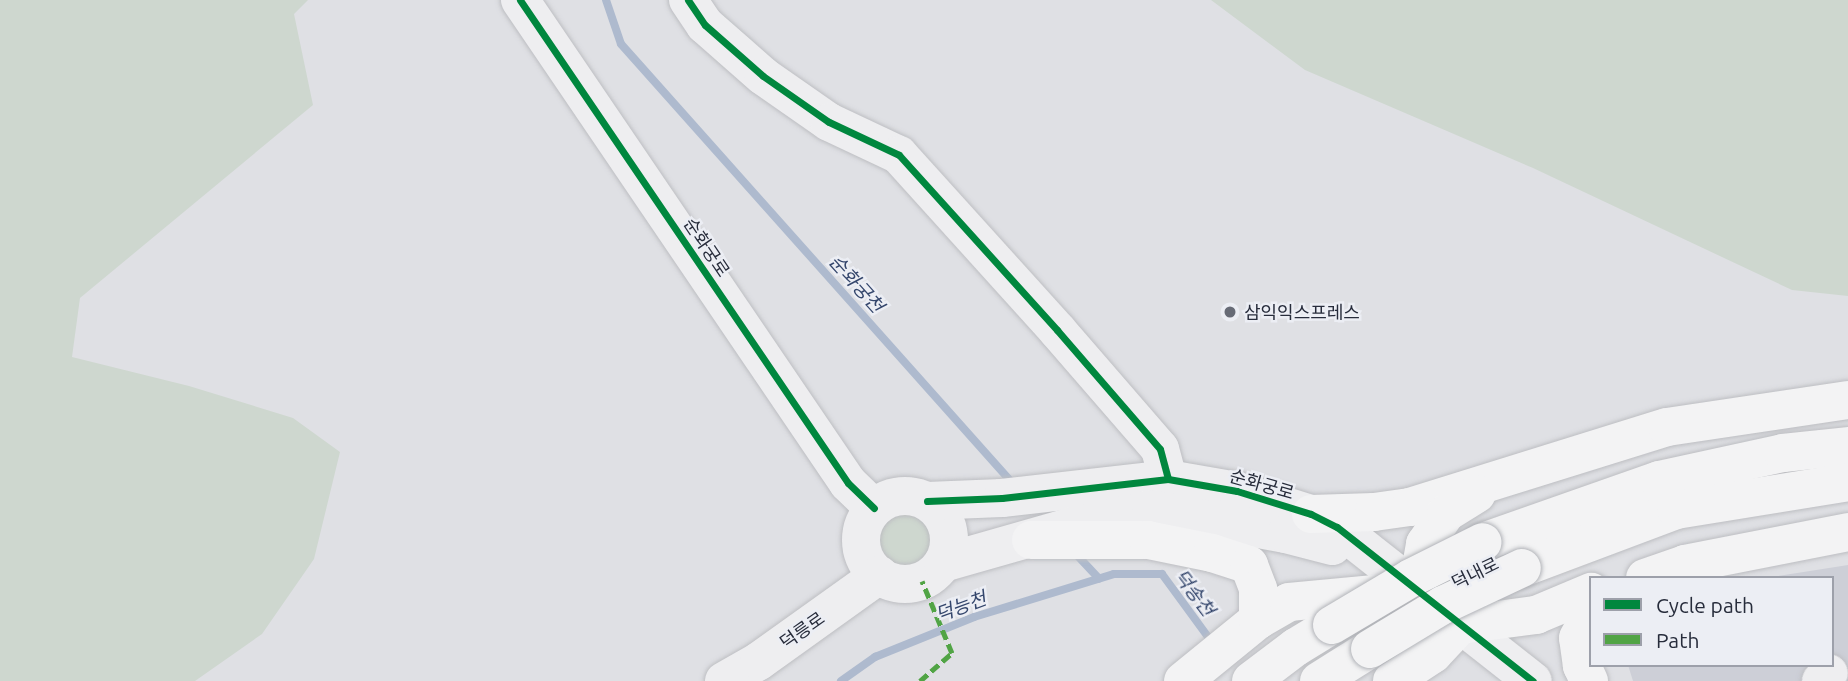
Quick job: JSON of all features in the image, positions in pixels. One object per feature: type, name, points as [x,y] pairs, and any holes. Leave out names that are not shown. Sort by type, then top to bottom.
[{"type":"highway","points":[[1311,514],[1374,512],[1409,507],[1668,427],[1848,400]]},
{"type":"highway","name":"덕내로","points":[[1251,681],[1296,647],[1332,625],[1411,578],[1483,542],[1659,480],[1783,453],[1848,446]]},
{"type":"highway","points":[[1183,681],[1258,620],[1289,602],[1417,590],[1424,544],[1446,513],[1509,475]]},
{"type":"highway","name":"덕내로","points":[[1319,681],[1443,606],[1522,568],[1676,510],[1848,482]]},
{"type":"highway","points":[[1031,540],[1156,509],[1212,553],[1249,565],[1258,589],[1258,620]]},
{"type":"highway","points":[[1651,576],[1685,564],[1848,532]]},
{"type":"highway","points":[[1392,681],[1433,654],[1460,625],[1536,615],[1589,593]]},
{"type":"highway","points":[[1589,618],[1578,638],[1582,666],[1589,681]]},
{"type":"street","name":"순화궁로","points":[[520,0],[848,483],[874,508]]},
{"type":"street","points":[[688,0],[705,25],[763,76],[829,122],[899,155],[1058,330],[1160,449],[1156,509]]},
{"type":"street","name":"순화궁로","points":[[928,501],[1002,498],[1096,486],[1156,509],[1286,534],[1375,558]]},
{"type":"street","name":"순화궁로","points":[[1156,509],[1237,491],[1311,514],[1337,527],[1533,681]]},
{"type":"street","points":[[900,495],[928,501],[946,522],[950,536],[943,563],[934,574],[908,584],[892,582],[879,575],[868,566],[862,550],[861,535],[865,520],[874,508],[900,495]]},
{"type":"street","points":[[943,563],[1031,540]]},
{"type":"street","name":"덕릉로","points":[[724,681],[759,661],[879,575]]},
{"type":"shaded area","points":[[0,0],[308,0],[294,14],[313,105],[80,298],[72,357],[189,386],[293,418],[340,452],[314,559],[262,634],[195,681],[0,681]]},
{"type":"shaded area","points":[[1211,0],[1848,0],[1848,296],[1792,290],[1533,168],[1305,70]]},
{"type":"shaded area","points":[[905,514],[915,516],[923,522],[929,530],[929,550],[923,558],[915,564],[905,566],[895,564],[887,558],[881,550],[879,540],[881,530],[887,522],[895,516]]},
{"type":"shaded area","points":[[1848,565],[1848,681],[1633,681],[1629,667],[1834,667],[1834,576],[1778,576]]},
{"type":"waterway","name":"순화궁천","points":[[606,0],[621,44],[1015,486]]},
{"type":"waterway","name":"순화궁천","points":[[1075,553],[1099,579]]},
{"type":"waterway","name":"덕능천","points":[[841,681],[875,657],[974,617],[1114,574],[1162,574],[1214,645]]},
{"type":"marked path","points":[[920,681],[952,653],[922,581]]},
{"type":"cycle path","points":[[520,0],[848,483],[874,508]]},
{"type":"cycle path","points":[[688,0],[705,25],[763,76],[829,122],[899,155],[1160,449],[1168,479]]},
{"type":"cycle path","points":[[927,501],[1002,498],[1168,479],[1237,491],[1311,514],[1337,527],[1533,681]]},
{"type":"place","name":"삼익익스프레스","points":[[1230,312]]},
{"type":"water label","name":"덕송천","points":[[1194,593]]}]
